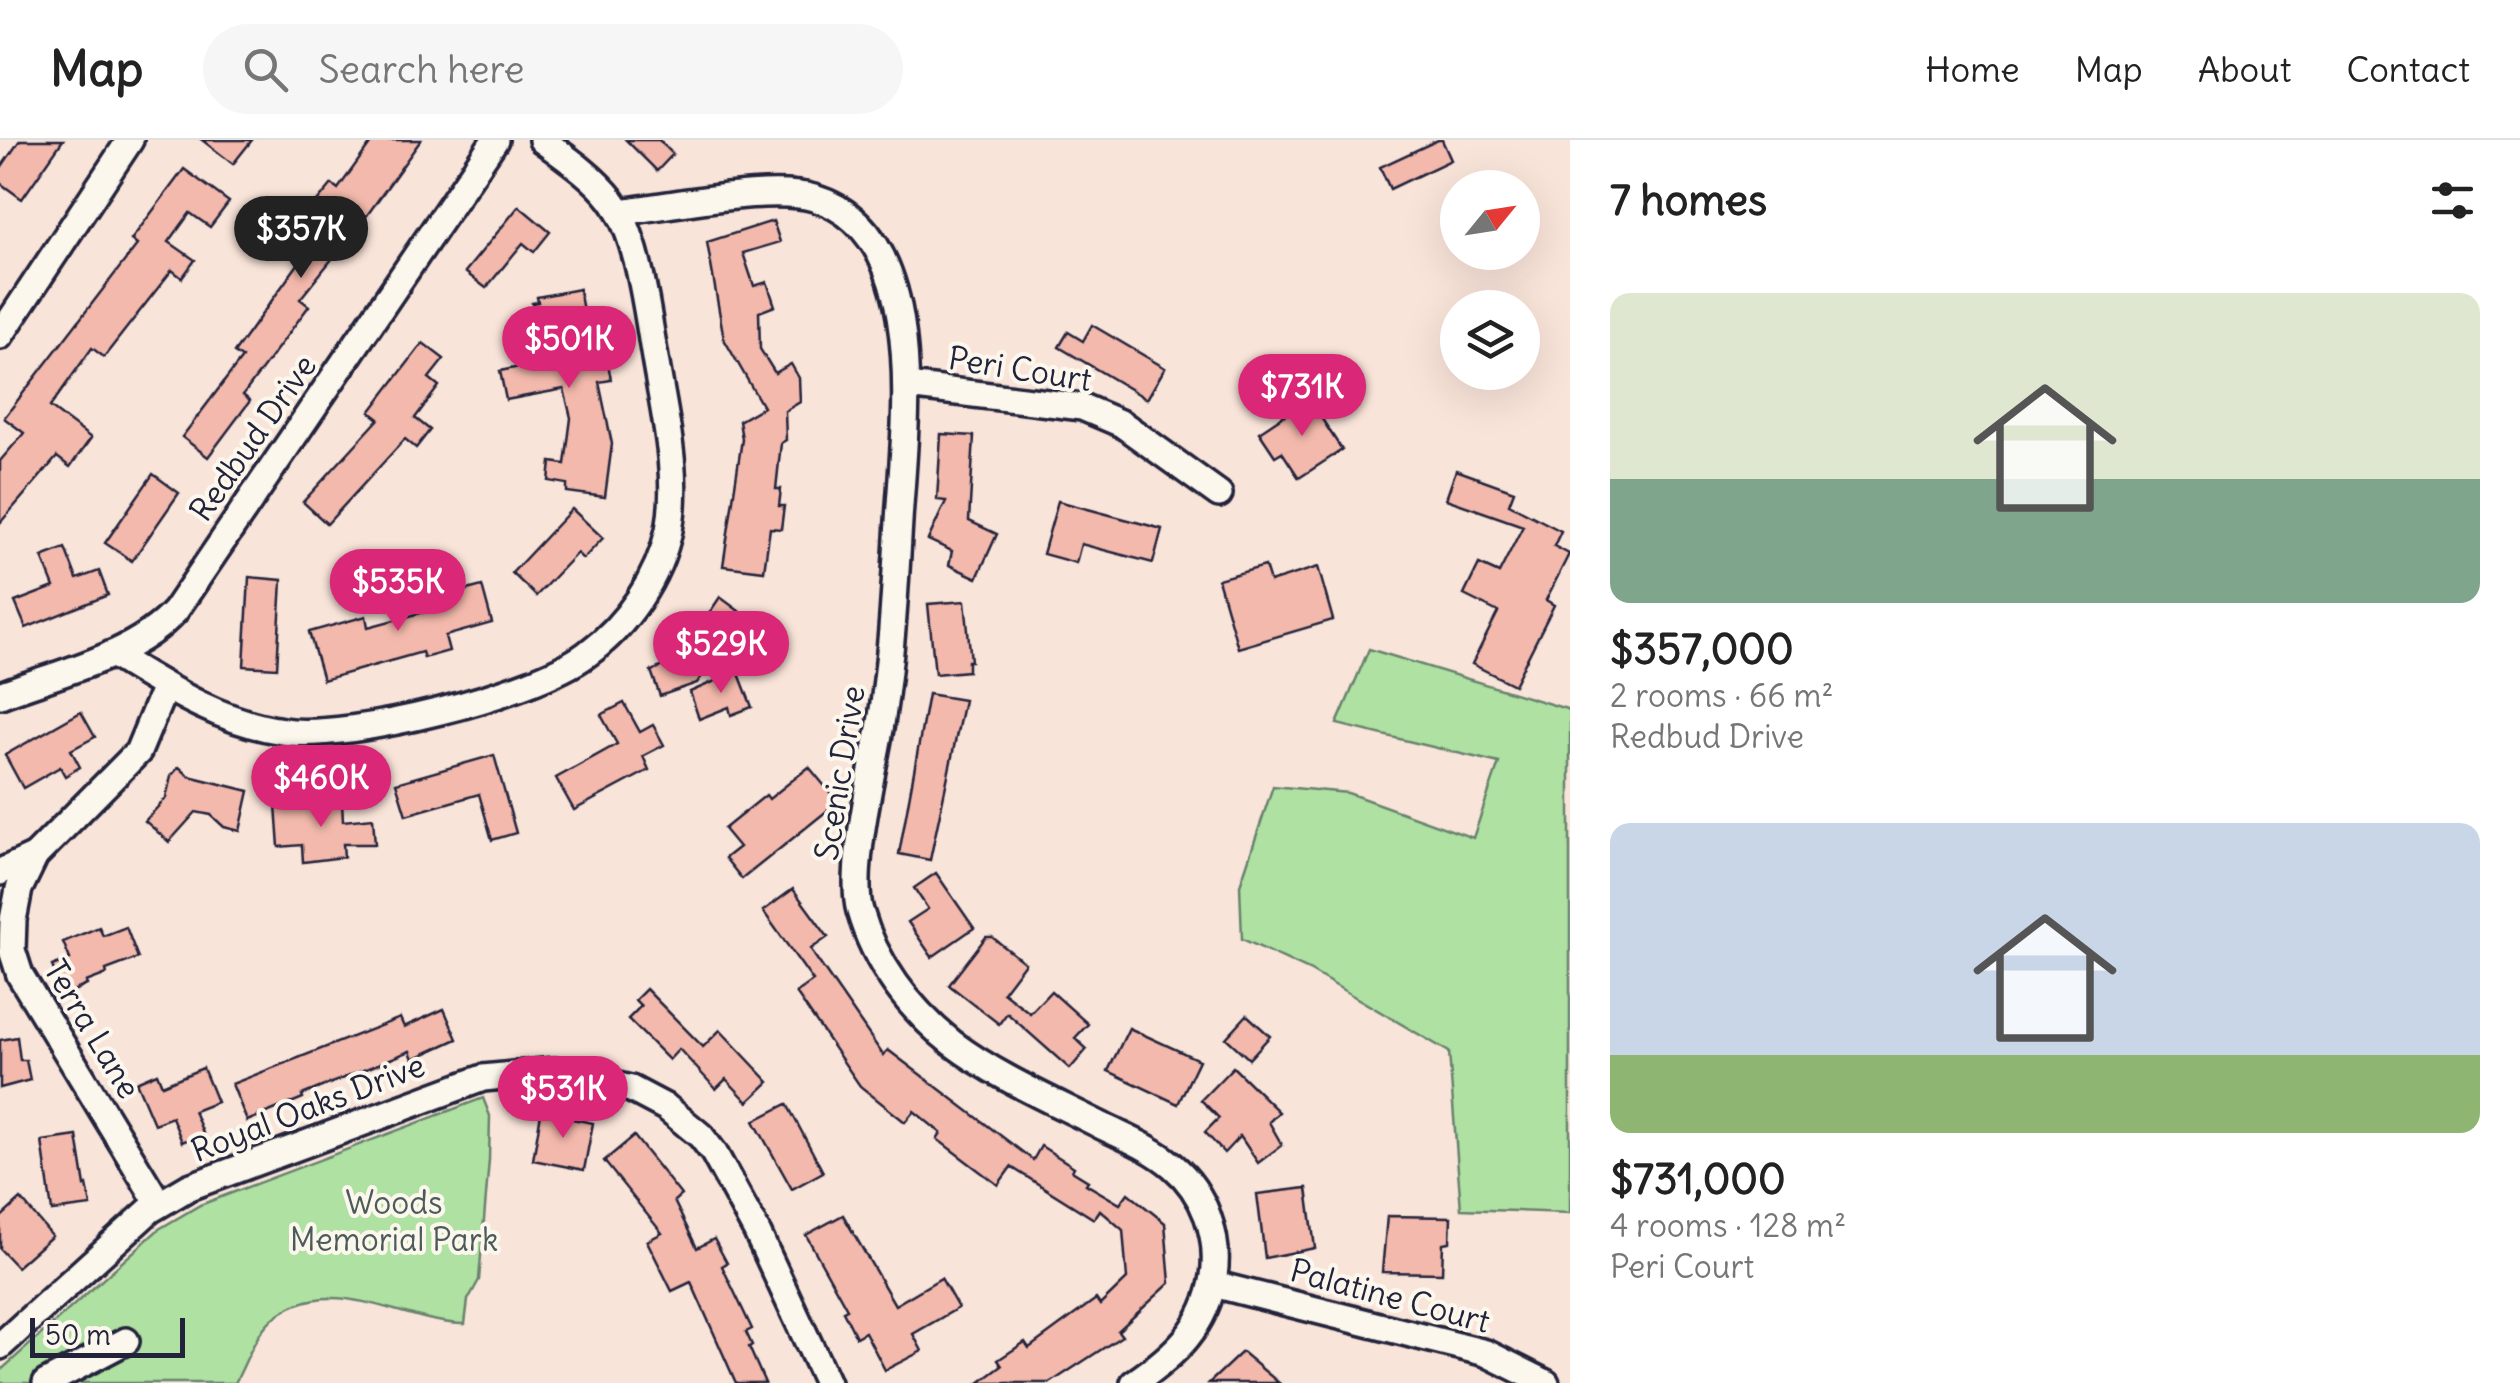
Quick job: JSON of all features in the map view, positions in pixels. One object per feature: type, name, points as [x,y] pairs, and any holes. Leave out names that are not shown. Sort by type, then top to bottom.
[{"type":"street","points":[[0,336],[130,140]]},
{"type":"street","name":"Redbud Drive","points":[[0,694],[112,654],[154,631],[175,611],[495,140]]},
{"type":"street","points":[[112,654],[184,698],[240,721],[287,732],[314,732],[416,718],[515,688],[574,663],[615,630],[651,580],[668,532],[672,494],[667,435],[642,276],[619,212],[596,184],[542,140]]},
{"type":"street","name":"Scenic Drive","points":[[619,212],[774,193],[809,197],[842,211],[867,237],[888,274],[902,318],[907,386],[890,648],[859,860],[858,906],[881,962],[915,1009],[938,1032],[1008,1078],[1148,1149],[1188,1181],[1200,1198],[1216,1251],[1210,1300],[1194,1330],[1173,1355],[1134,1383]]},
{"type":"street","name":"Peri Court","points":[[907,386],[1062,403],[1098,412],[1122,424],[1219,494]]},
{"type":"street","name":"Terra Lane","points":[[159,1204],[20,975],[12,950],[19,889],[35,856],[138,752],[165,687]]},
{"type":"street","points":[[0,872],[35,856]]},
{"type":"street","name":"Royal Oaks Drive","points":[[0,1346],[159,1204],[207,1180],[483,1078],[556,1071],[630,1090],[667,1108],[701,1136],[726,1172],[827,1383]]},
{"type":"street","name":"Palatine Court","points":[[1213,1284],[1486,1353],[1546,1383]]},
{"type":"street","points":[[46,1383],[126,1341]]},
{"type":"green space","points":[[1369,649],[1570,710],[1570,1213],[1461,1209],[1449,1052],[1309,970],[1242,939],[1240,885],[1273,786],[1348,793],[1473,838],[1499,763],[1337,724]]},
{"type":"green space","name":"Woods Memorial Park","points":[[483,1098],[490,1116],[489,1160],[479,1280],[468,1300],[465,1324],[365,1302],[316,1299],[293,1306],[270,1321],[235,1383],[0,1383],[0,1371],[159,1229],[200,1205]]},
{"type":"building","points":[[20,140],[63,140],[22,199],[0,183],[0,169]]},
{"type":"building","points":[[202,140],[252,140],[233,164]]},
{"type":"building","points":[[373,140],[421,140],[300,299],[309,306],[243,395],[250,401],[208,457],[182,437],[242,358],[234,353],[306,253],[287,238],[332,184],[338,189]]},
{"type":"building","points":[[626,140],[659,140],[673,154],[657,171]]},
{"type":"building","points":[[1442,140],[1451,160],[1390,189],[1380,167]]},
{"type":"building","points":[[184,169],[229,202],[210,227],[190,213],[169,242],[195,260],[182,278],[172,270],[104,357],[92,348],[50,407],[91,438],[70,467],[57,457],[0,523],[0,461],[24,433],[4,418],[137,245],[131,240]]},
{"type":"building","points":[[519,206],[550,232],[534,252],[523,243],[486,288],[465,272]]},
{"type":"building","points":[[773,221],[780,242],[743,253],[754,286],[767,282],[775,306],[759,312],[760,349],[775,373],[791,364],[799,378],[800,402],[785,411],[786,440],[781,443],[776,489],[781,489],[779,506],[784,506],[781,529],[770,528],[764,571],[723,566],[742,439],[739,421],[763,407],[724,339],[707,242]]},
{"type":"building","points":[[579,289],[583,311],[579,312],[589,362],[607,358],[611,380],[599,382],[612,444],[605,497],[567,492],[567,484],[549,481],[551,462],[565,464],[571,418],[564,389],[506,400],[500,371],[543,362],[532,303],[538,302],[537,297]]},
{"type":"building","points":[[1092,325],[1165,368],[1147,399],[1059,347],[1068,332],[1083,341]]},
{"type":"building","points":[[423,343],[444,359],[429,378],[439,386],[415,418],[430,430],[416,448],[405,439],[327,524],[303,502],[379,419],[370,412]]},
{"type":"building","points":[[1309,399],[1342,450],[1299,478],[1282,452],[1275,456],[1259,432]]},
{"type":"building","points":[[941,434],[974,436],[969,521],[997,534],[977,578],[949,565],[952,551],[928,540],[946,501],[937,500]]},
{"type":"building","points":[[1456,470],[1514,491],[1509,504],[1561,531],[1554,546],[1569,554],[1546,600],[1554,605],[1514,685],[1472,664],[1498,612],[1464,595],[1479,564],[1499,573],[1523,526],[1446,499]]},
{"type":"building","points":[[153,474],[179,493],[132,561],[105,543]]},
{"type":"building","points":[[1058,501],[1162,529],[1153,563],[1081,544],[1076,563],[1043,554]]},
{"type":"building","points":[[572,509],[603,538],[583,559],[577,553],[536,596],[512,573]]},
{"type":"building","points":[[65,548],[77,579],[99,571],[108,595],[26,628],[15,602],[54,587],[42,557]]},
{"type":"building","points":[[1265,566],[1270,582],[1318,567],[1333,620],[1238,648],[1218,579]]},
{"type":"building","points":[[249,577],[282,580],[277,668],[244,666]]},
{"type":"building","points":[[482,586],[492,623],[445,636],[449,651],[424,658],[422,652],[323,680],[309,632],[366,616],[368,627],[428,611],[426,601]]},
{"type":"building","points":[[720,597],[739,611],[726,630],[731,633],[697,683],[660,696],[651,671],[677,661]]},
{"type":"building","points":[[965,601],[971,661],[968,671],[935,674],[928,604]]},
{"type":"building","points":[[738,671],[752,707],[731,715],[729,707],[699,719],[690,692]]},
{"type":"building","points":[[928,694],[964,700],[930,860],[899,854]]},
{"type":"building","points":[[624,703],[640,732],[653,725],[664,745],[643,756],[649,770],[574,810],[556,778],[617,744],[601,715]]},
{"type":"building","points":[[81,712],[95,737],[71,750],[80,767],[65,776],[60,767],[23,788],[5,755]]},
{"type":"building","points":[[494,755],[516,833],[492,840],[479,794],[406,815],[396,783]]},
{"type":"building","points":[[179,767],[189,776],[249,791],[240,831],[224,827],[211,815],[196,812],[169,842],[145,821],[166,798],[171,776]]},
{"type":"building","points":[[809,767],[838,802],[742,879],[725,858],[739,847],[724,829]]},
{"type":"building","points":[[342,801],[343,821],[373,818],[375,844],[343,844],[344,857],[303,862],[302,845],[279,847],[276,805]]},
{"type":"building","points":[[936,873],[974,928],[932,957],[908,922],[928,909],[914,888]]},
{"type":"building","points":[[793,889],[828,937],[811,949],[814,955],[883,1055],[888,1050],[1033,1160],[1041,1146],[1074,1167],[1072,1171],[1088,1181],[1086,1184],[1120,1204],[1128,1193],[1165,1223],[1170,1283],[1118,1331],[1122,1336],[1050,1383],[979,1383],[1002,1366],[998,1360],[1025,1342],[1029,1348],[1096,1299],[1100,1305],[1127,1279],[1123,1230],[1100,1210],[1094,1219],[1011,1167],[998,1185],[937,1139],[941,1133],[914,1111],[905,1122],[860,1086],[796,993],[813,981],[763,911]]},
{"type":"building","points":[[99,927],[103,936],[126,927],[138,958],[106,970],[107,974],[64,995],[52,966],[70,959],[63,942]]},
{"type":"building","points":[[986,937],[992,937],[1025,963],[1003,992],[1030,1013],[1051,991],[1088,1024],[1075,1038],[1087,1049],[1070,1069],[1007,1013],[999,1024],[949,985]]},
{"type":"building","points":[[646,989],[703,1047],[720,1030],[769,1082],[748,1102],[726,1079],[716,1089],[679,1049],[669,1060],[628,1019],[641,1006],[635,1000]]},
{"type":"building","points":[[444,1009],[457,1039],[413,1059],[410,1051],[247,1121],[232,1084],[400,1018],[404,1027]]},
{"type":"building","points":[[1247,1015],[1270,1036],[1249,1059],[1226,1038]]},
{"type":"building","points":[[1129,1028],[1199,1060],[1178,1104],[1108,1071]]},
{"type":"building","points":[[17,1037],[20,1060],[26,1060],[30,1080],[0,1088],[0,1040]]},
{"type":"building","points":[[1233,1067],[1279,1112],[1269,1122],[1282,1145],[1258,1163],[1240,1136],[1224,1153],[1205,1132],[1219,1118],[1201,1100]]},
{"type":"building","points":[[203,1068],[217,1102],[194,1111],[203,1133],[182,1142],[172,1117],[154,1124],[136,1082],[157,1073],[162,1085]]},
{"type":"building","points":[[787,1104],[823,1172],[792,1189],[754,1121]]},
{"type":"building","points":[[541,1113],[593,1123],[584,1170],[533,1160]]},
{"type":"building","points":[[77,1136],[91,1206],[52,1211],[42,1141]]},
{"type":"building","points":[[634,1136],[681,1195],[674,1201],[697,1248],[714,1239],[727,1263],[722,1266],[752,1329],[746,1332],[752,1345],[749,1347],[765,1383],[736,1383],[691,1282],[672,1291],[647,1241],[662,1233],[604,1161]]},
{"type":"building","points":[[1307,1188],[1315,1248],[1265,1258],[1257,1194]]},
{"type":"building","points":[[21,1199],[52,1236],[17,1267],[0,1249],[0,1218]]},
{"type":"building","points":[[843,1215],[895,1305],[941,1278],[958,1308],[913,1334],[922,1351],[885,1370],[865,1332],[856,1337],[843,1311],[847,1309],[806,1235]]},
{"type":"building","points":[[1387,1216],[1451,1217],[1450,1242],[1443,1243],[1442,1273],[1382,1272]]},
{"type":"building","points":[[1242,1352],[1279,1383],[1209,1383]]}]
